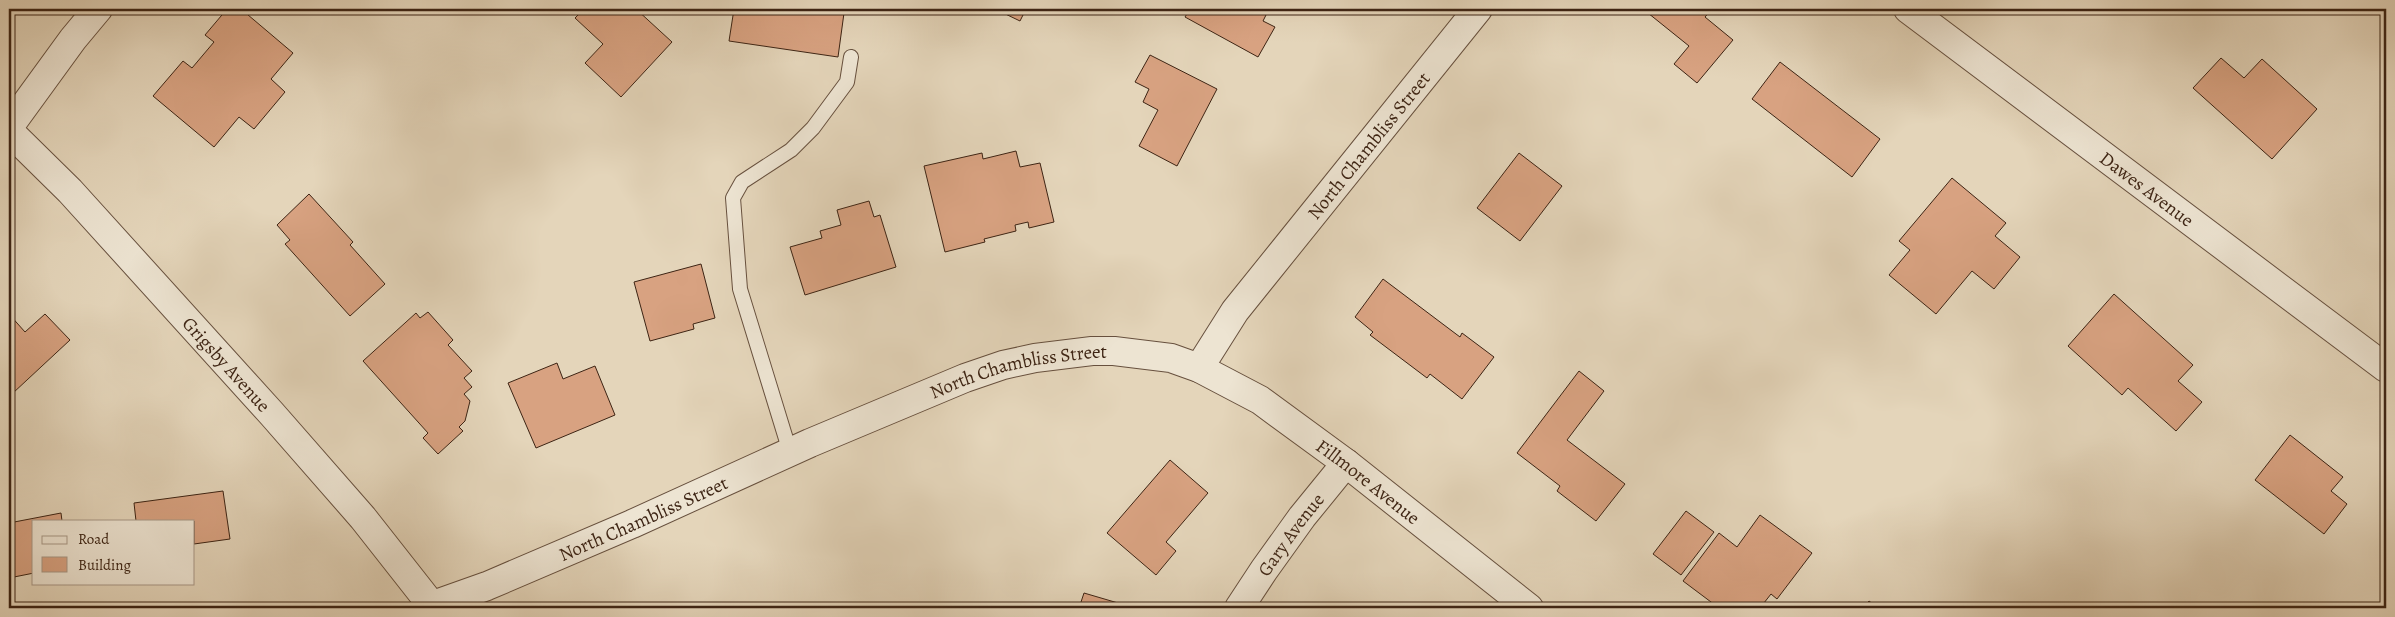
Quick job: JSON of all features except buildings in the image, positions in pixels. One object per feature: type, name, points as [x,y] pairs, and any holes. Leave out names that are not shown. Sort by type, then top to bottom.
[{"type":"street","points":[[9,127],[73,39],[98,9]]},
{"type":"street","name":"North Chambliss Street","points":[[429,608],[632,524],[790,452],[965,378],[1003,365],[1064,353],[1114,351],[1171,358],[1199,368],[1236,310],[1478,9]]},
{"type":"street","name":"Dawes Avenue","points":[[1908,9],[2386,368]]},
{"type":"street","name":"Grigsby Avenue","points":[[9,131],[70,191],[272,414],[363,518],[429,608]]},
{"type":"street","name":"Fillmore Avenue","points":[[1199,368],[1260,400],[1346,464],[1529,608]]},
{"type":"street","name":"Gary Avenue","points":[[1239,608],[1285,540],[1346,464]]},
{"type":"lane","points":[[790,452],[740,289],[733,198],[742,182],[791,150],[813,128],[847,82],[851,57]]}]
